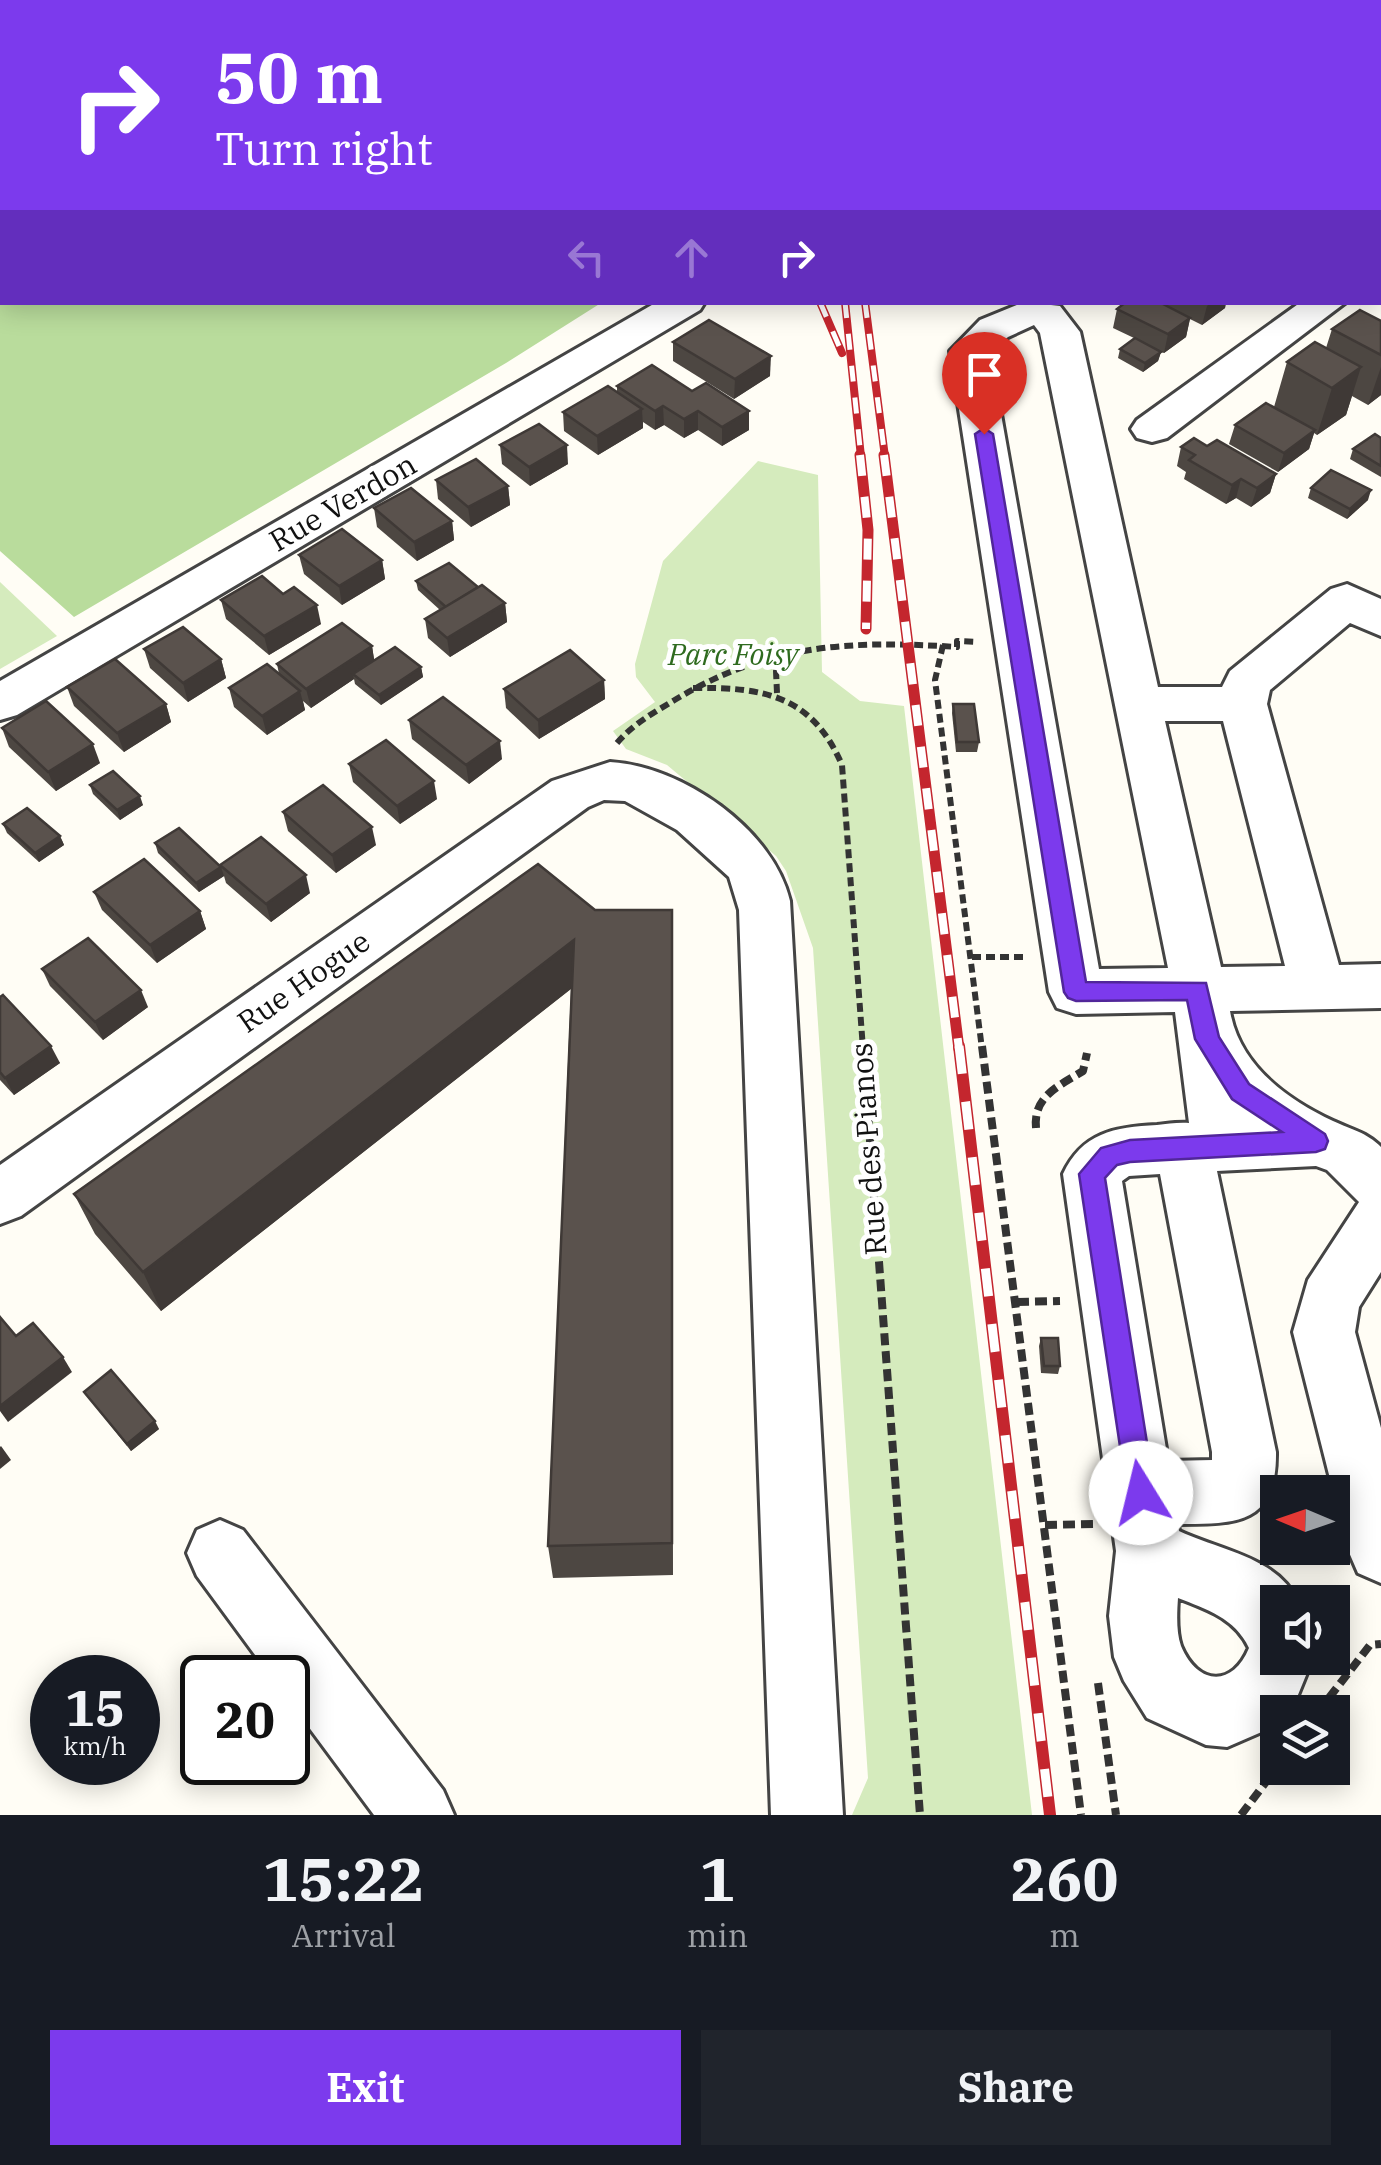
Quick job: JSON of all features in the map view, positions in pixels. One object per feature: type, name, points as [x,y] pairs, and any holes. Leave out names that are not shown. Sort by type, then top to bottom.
[{"type":"street","name":"Rue Verdon","points":[[0,703],[681,305]]},
{"type":"street","points":[[1152,429],[1315,305]]},
{"type":"street","points":[[1127,1523],[1230,1492],[1244,1479],[1244,1452],[1202,1146],[1212,1096],[1202,1015],[1060,332],[1046,314],[1029,312],[977,342],[970,351],[1076,992],[1202,1015],[1318,988],[1381,986]]},
{"type":"street","points":[[1318,988],[1242,695],[1248,683],[1346,600],[1381,620]]},
{"type":"street","points":[[1138,704],[1243,704]]},
{"type":"street","points":[[614,764],[718,838],[749,865],[764,902],[771,965],[806,1815]]},
{"type":"street","name":"Rue Hogue","points":[[0,1198],[614,764]]},
{"type":"street","points":[[1202,1015],[1240,1092],[1316,1141],[1347,1151],[1381,1185]]},
{"type":"street","points":[[1274,1675],[1260,1697],[1243,1707],[1226,1712],[1206,1710],[1172,1693],[1148,1657],[1127,1523],[1092,1174],[1110,1156],[1202,1146],[1316,1141]]},
{"type":"street","points":[[1381,1220],[1330,1300],[1324,1332],[1381,1550]]},
{"type":"street","points":[[1127,1523],[1169,1563],[1237,1587],[1260,1604]]},
{"type":"street","points":[[220,1553],[418,1815]]},
{"type":"path","points":[[614,764],[638,724],[693,688],[746,663],[826,643],[979,642]]},
{"type":"path","points":[[943,645],[934,680],[1081,1815]]},
{"type":"path","points":[[693,688],[776,693],[776,671],[786,651]]},
{"type":"path","name":"Rue des Pianos","points":[[776,693],[811,718],[829,737],[838,751],[844,784],[920,1815]]},
{"type":"path","points":[[972,957],[1007,957]]},
{"type":"path","points":[[1036,1128],[1032,1112],[1036,1102],[1083,1071],[1086,1053]]},
{"type":"path","points":[[1016,1302],[1060,1302]]},
{"type":"path","points":[[1045,1524],[1127,1523]]},
{"type":"path","points":[[1331,1695],[1370,1644],[1381,1644]]},
{"type":"path","points":[[1102,1669],[1098,1683],[1116,1815]]},
{"type":"path","points":[[1241,1815],[1264,1785]]},
{"type":"green space","points":[[0,305],[598,305],[74,617],[0,551]]},
{"type":"green space","name":"Parc Foisy","points":[[758,461],[818,475],[822,672],[860,701],[904,706],[1032,1815],[852,1815],[868,1778],[813,948],[786,871],[776,856],[667,765],[626,749],[613,731],[655,702],[636,677],[635,664],[663,561]]},
{"type":"green space","points":[[0,582],[57,636],[0,669]]},
{"type":"building","points":[[1122,305],[1165,305],[1190,318],[1168,334],[1117,309]]},
{"type":"building","points":[[1360,310],[1381,321],[1381,355],[1332,329]]},
{"type":"building","points":[[709,320],[771,356],[735,379],[673,342]]},
{"type":"building","points":[[1135,338],[1161,352],[1145,363],[1120,349]]},
{"type":"building","points":[[1315,342],[1361,367],[1332,388],[1287,362]]},
{"type":"building","points":[[652,365],[692,391],[706,383],[749,411],[722,427],[698,411],[684,419],[663,406],[655,411],[617,386]]},
{"type":"building","points":[[608,386],[642,409],[597,436],[563,412]]},
{"type":"building","points":[[1266,403],[1315,430],[1284,453],[1235,425]]},
{"type":"building","points":[[539,424],[567,445],[529,467],[500,445]]},
{"type":"building","points":[[1375,434],[1381,438],[1381,466],[1353,449]]},
{"type":"building","points":[[1194,438],[1207,446],[1217,440],[1276,474],[1257,488],[1241,479],[1232,485],[1189,460],[1195,455],[1181,447]]},
{"type":"building","points":[[476,459],[508,486],[468,507],[436,480]]},
{"type":"building","points":[[1331,470],[1371,490],[1350,509],[1311,488]]},
{"type":"building","points":[[411,488],[452,521],[414,542],[374,508]]},
{"type":"building","points":[[342,529],[382,560],[339,586],[299,555]]},
{"type":"building","points":[[449,563],[478,587],[446,607],[416,581]]},
{"type":"building","points":[[262,576],[283,594],[294,587],[317,605],[264,636],[221,600]]},
{"type":"building","points":[[482,585],[505,603],[447,638],[425,619]]},
{"type":"building","points":[[342,623],[372,646],[306,689],[277,664]]},
{"type":"building","points":[[183,627],[221,659],[183,683],[144,649]]},
{"type":"building","points":[[395,647],[421,667],[379,695],[353,674]]},
{"type":"building","points":[[570,650],[604,680],[538,720],[504,689]]},
{"type":"building","points":[[115,659],[166,704],[117,733],[67,687]]},
{"type":"building","points":[[267,664],[300,691],[262,716],[229,688]]},
{"type":"building","points":[[443,697],[500,741],[466,765],[409,720]]},
{"type":"building","points":[[46,701],[93,744],[48,772],[2,728]]},
{"type":"building","points":[[953,704],[974,704],[979,742],[957,742]]},
{"type":"building","points":[[386,740],[434,781],[397,806],[349,764]]},
{"type":"building","points":[[113,771],[140,796],[117,810],[90,785]]},
{"type":"building","points":[[323,785],[372,827],[332,855],[283,812]]},
{"type":"building","points":[[27,808],[60,836],[35,853],[3,824]]},
{"type":"building","points":[[179,828],[221,867],[196,883],[155,843]]},
{"type":"building","points":[[261,837],[306,875],[266,904],[220,865]]},
{"type":"building","points":[[144,859],[200,911],[150,945],[94,892]]},
{"type":"building","points":[[538,864],[595,910],[672,910],[672,1543],[548,1546],[574,940],[143,1272],[74,1194]]},
{"type":"building","points":[[88,938],[141,990],[95,1022],[42,969]]},
{"type":"building","points":[[3,995],[51,1046],[5,1078],[0,1072]]},
{"type":"building","points":[[0,1317],[16,1336],[33,1323],[63,1357],[0,1406]]},
{"type":"building","points":[[1041,1338],[1058,1338],[1060,1366],[1044,1366]]},
{"type":"building","points":[[111,1370],[155,1421],[127,1444],[84,1392]]},
{"type":"railway","points":[[821,305],[842,353]]},
{"type":"railway","points":[[845,305],[861,457]]},
{"type":"railway","points":[[865,305],[885,457]]},
{"type":"railway","points":[[860,455],[868,530],[866,629]]},
{"type":"railway","points":[[884,455],[959,1049]]},
{"type":"railway","points":[[959,1046],[1050,1815]]},
{"type":"route","points":[[984,434],[1076,992],[1197,990],[1207,1039],[1240,1092],[1316,1141],[1130,1151],[1110,1156],[1092,1174],[1141,1493]]}]
